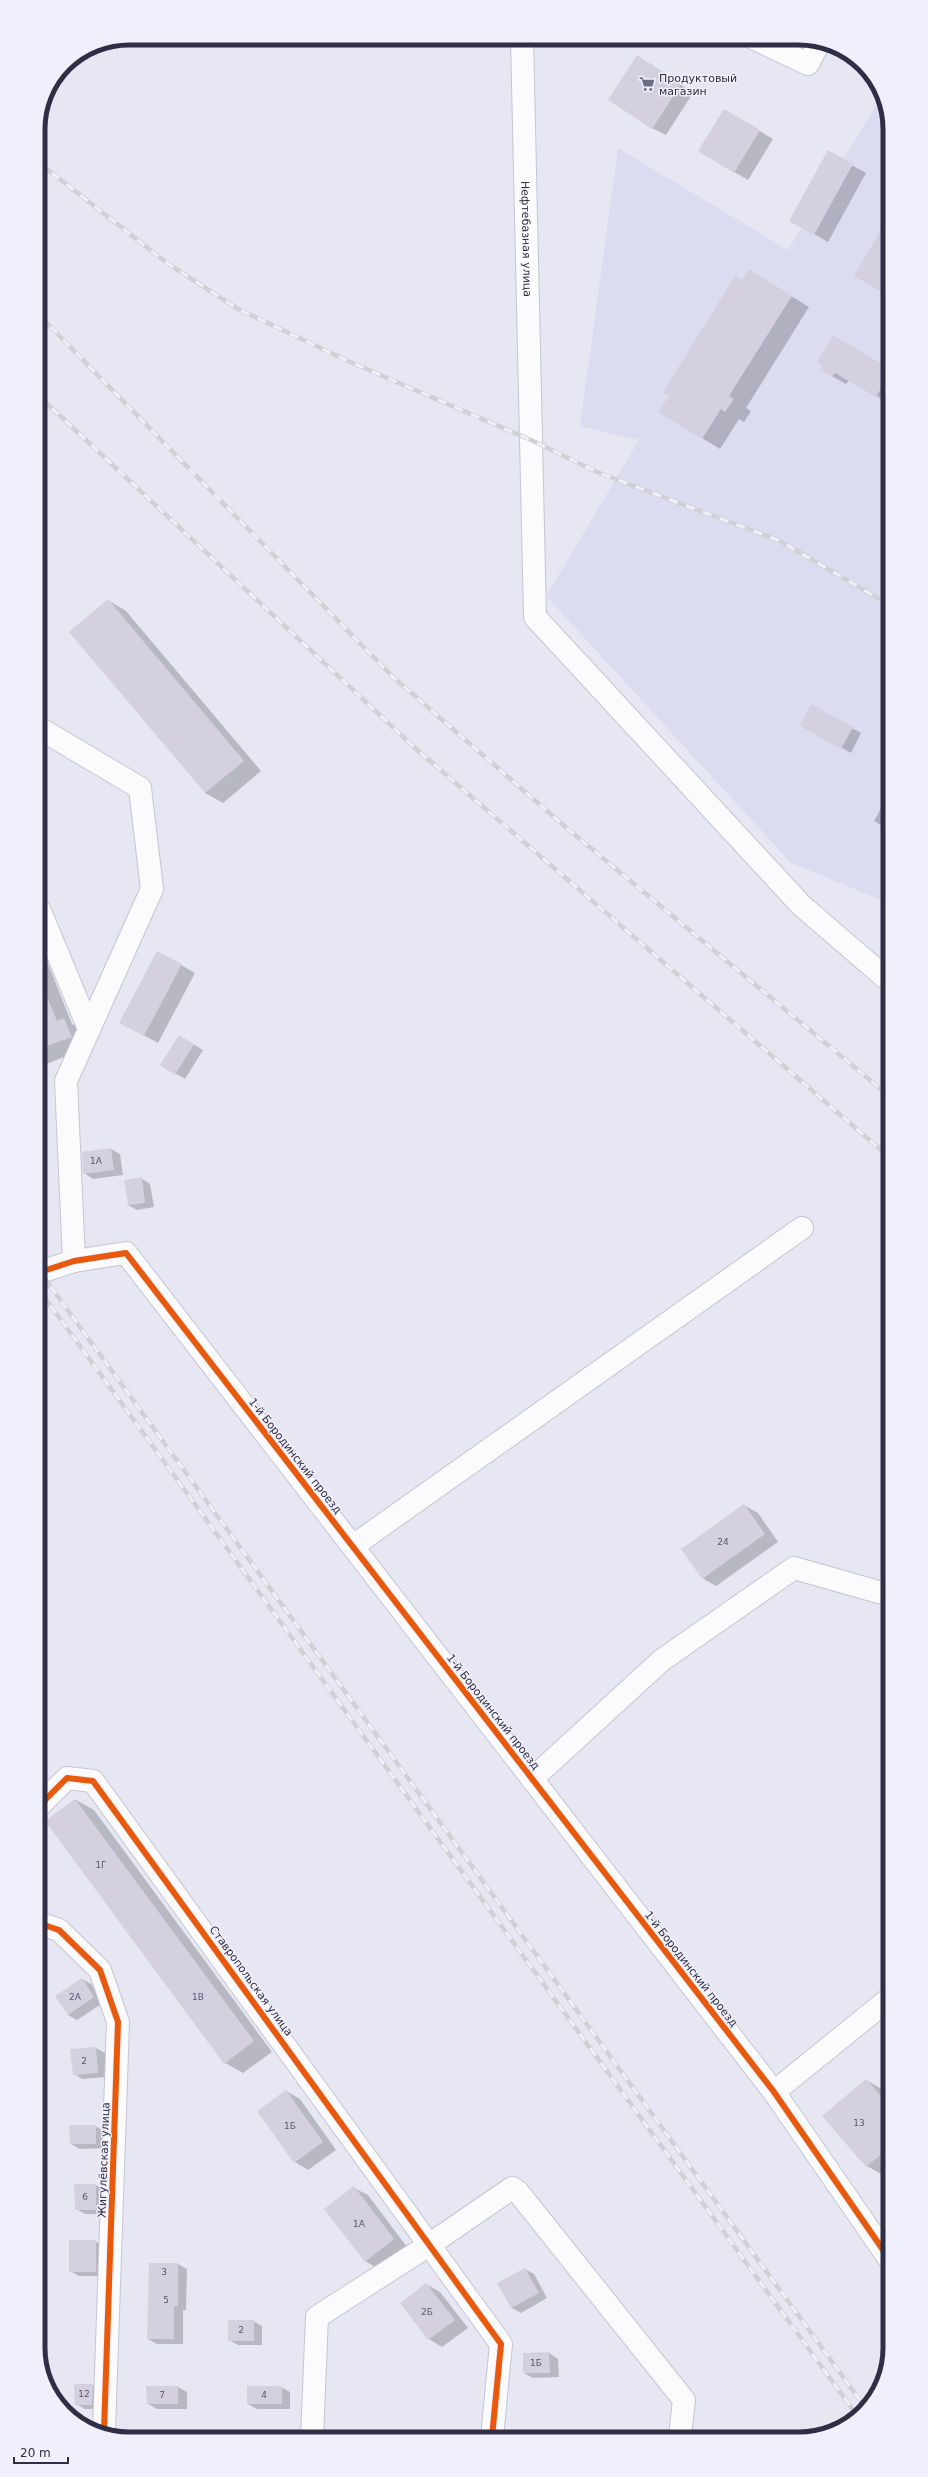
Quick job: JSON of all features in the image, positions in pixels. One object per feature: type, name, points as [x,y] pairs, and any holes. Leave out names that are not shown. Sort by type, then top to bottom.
[{"type":"street","name":"Нефтебазная улица","points":[[522,45],[534,617],[801,905],[883,976]]},
{"type":"street","points":[[768,45],[808,64],[817,47]]},
{"type":"street","points":[[45,732],[140,788],[152,889],[66,1081],[74,1261]]},
{"type":"street","points":[[45,923],[89,1029]]},
{"type":"street","points":[[353,1546],[802,1228]]},
{"type":"street","name":"1-й Бородинский проезд","points":[[45,1270],[74,1261],[126,1253],[774,2092],[883,2250]]},
{"type":"street","points":[[532,1779],[662,1660],[794,1568],[883,1593]]},
{"type":"street","name":"Ставропольская улица","points":[[45,1800],[67,1778],[93,1781],[429,2245]]},
{"type":"street","name":"Жигулёвская улица","points":[[45,1925],[59,1930],[100,1970],[118,2022],[104,2428]]},
{"type":"street","points":[[774,2092],[883,2004]]},
{"type":"street","points":[[312,2432],[318,2317],[429,2245],[512,2188],[518,2192],[684,2400],[680,2432]]},
{"type":"street","points":[[429,2245],[501,2344],[492,2432]]},
{"type":"shaded area","points":[[878,101],[883,129],[883,901],[791,863],[546,596],[639,440],[580,426],[618,148],[788,250]]},
{"type":"building","points":[[637,55],[681,84],[652,129],[608,100]]},
{"type":"building","points":[[724,109],[760,130],[734,173],[698,151]]},
{"type":"building","points":[[828,150],[853,164],[814,235],[789,221]]},
{"type":"building","points":[[883,226],[883,293],[854,276]]},
{"type":"building","points":[[749,269],[792,296],[729,396],[734,399],[725,412],[721,409],[702,439],[658,412],[669,396],[663,392],[735,276],[742,280]]},
{"type":"building","points":[[833,335],[883,365],[883,385],[876,397],[835,373],[832,377],[820,370],[822,365],[817,362]]},
{"type":"building","points":[[108,599],[244,761],[205,793],[69,632]]},
{"type":"building","points":[[811,704],[853,727],[841,749],[800,726]]},
{"type":"building","points":[[157,951],[182,964],[144,1036],[119,1023]]},
{"type":"building","points":[[45,992],[57,1021],[64,1018],[72,1037],[45,1047]]},
{"type":"building","points":[[179,1035],[194,1044],[175,1075],[160,1065]]},
{"type":"building","points":[[111,1148],[114,1170],[83,1174],[82,1152]]},
{"type":"building","points":[[142,1177],[145,1203],[128,1205],[124,1180]]},
{"type":"building","points":[[744,1504],[765,1534],[702,1579],[681,1549]]},
{"type":"building","points":[[75,1799],[254,2041],[224,2064],[45,1821]]},
{"type":"building","points":[[82,1978],[94,1997],[68,2015],[55,1996]]},
{"type":"building","points":[[96,2047],[98,2073],[73,2075],[70,2049]]},
{"type":"building","points":[[866,2079],[883,2098],[883,2153],[866,2167],[822,2116]]},
{"type":"building","points":[[286,2090],[323,2142],[294,2163],[257,2111]]},
{"type":"building","points":[[69,2125],[96,2125],[96,2144],[70,2144]]},
{"type":"building","points":[[74,2184],[96,2184],[96,2210],[75,2210]]},
{"type":"building","points":[[354,2186],[394,2239],[365,2262],[324,2209]]},
{"type":"building","points":[[69,2240],[96,2240],[96,2272],[69,2272]]},
{"type":"building","points":[[149,2263],[178,2263],[178,2306],[174,2306],[174,2339],[147,2339]]},
{"type":"building","points":[[525,2268],[539,2293],[511,2308],[497,2283]]},
{"type":"building","points":[[426,2283],[455,2320],[428,2340],[400,2303]]},
{"type":"building","points":[[228,2320],[254,2320],[254,2341],[228,2341]]},
{"type":"building","points":[[549,2352],[550,2373],[523,2373],[523,2353]]},
{"type":"building","points":[[74,2384],[93,2384],[92,2405],[75,2405]]},
{"type":"building","points":[[146,2386],[178,2386],[178,2404],[147,2404]]},
{"type":"building","points":[[247,2386],[282,2386],[282,2404],[247,2404]]},
{"type":"railway","points":[[45,167],[167,263],[238,309],[348,361],[531,440],[597,472],[780,541],[883,601]]},
{"type":"railway","points":[[45,321],[393,677],[569,830],[883,1091]]},
{"type":"railway","points":[[45,402],[415,748],[883,1152]]},
{"type":"railway","points":[[45,1279],[862,2403]]},
{"type":"railway","points":[[45,1298],[854,2411]]},
{"type":"cycle path","points":[[45,1270],[74,1261],[126,1253],[774,2092],[883,2250]]},
{"type":"cycle path","points":[[45,1800],[67,1778],[93,1781],[501,2344],[492,2432]]},
{"type":"cycle path","points":[[45,1925],[59,1930],[100,1970],[118,2022],[104,2428]]},
{"type":"place","name":"Продуктовый магазин","points":[[647,84]]}]
